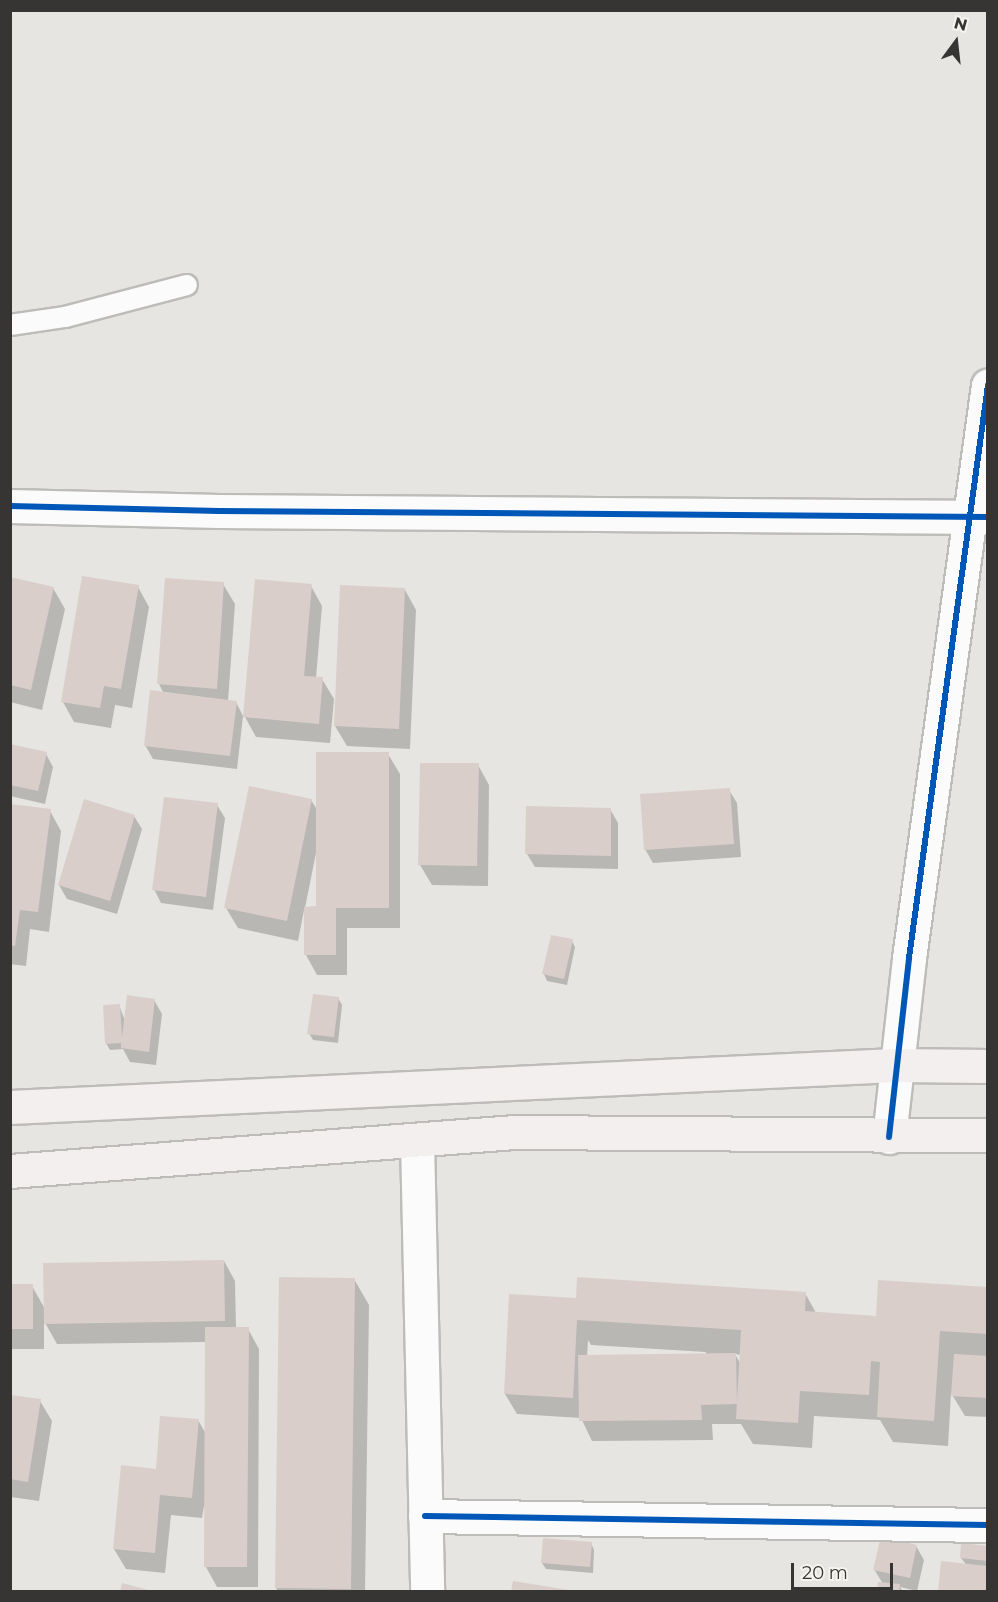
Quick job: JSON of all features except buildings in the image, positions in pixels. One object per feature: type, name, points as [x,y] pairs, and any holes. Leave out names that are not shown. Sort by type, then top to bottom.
[{"type":"main road","points":[[10,1107],[895,1065],[987,1066]]},
{"type":"main road","points":[[10,1171],[515,1132],[889,1137],[987,1136]]},
{"type":"street","points":[[889,1137],[895,1065],[978,516],[987,385]]},
{"type":"street","points":[[10,506],[531,514],[978,516]]},
{"type":"street","points":[[417,1141],[427,1592]]},
{"type":"street","points":[[425,1516],[987,1525]]},
{"type":"lane","points":[[10,325],[65,316],[187,285]]},
{"type":"cycle path","points":[[889,1137],[909,958],[988,385]]},
{"type":"cycle path","points":[[10,506],[219,511],[988,517]]},
{"type":"cycle path","points":[[425,1516],[988,1525]]}]
